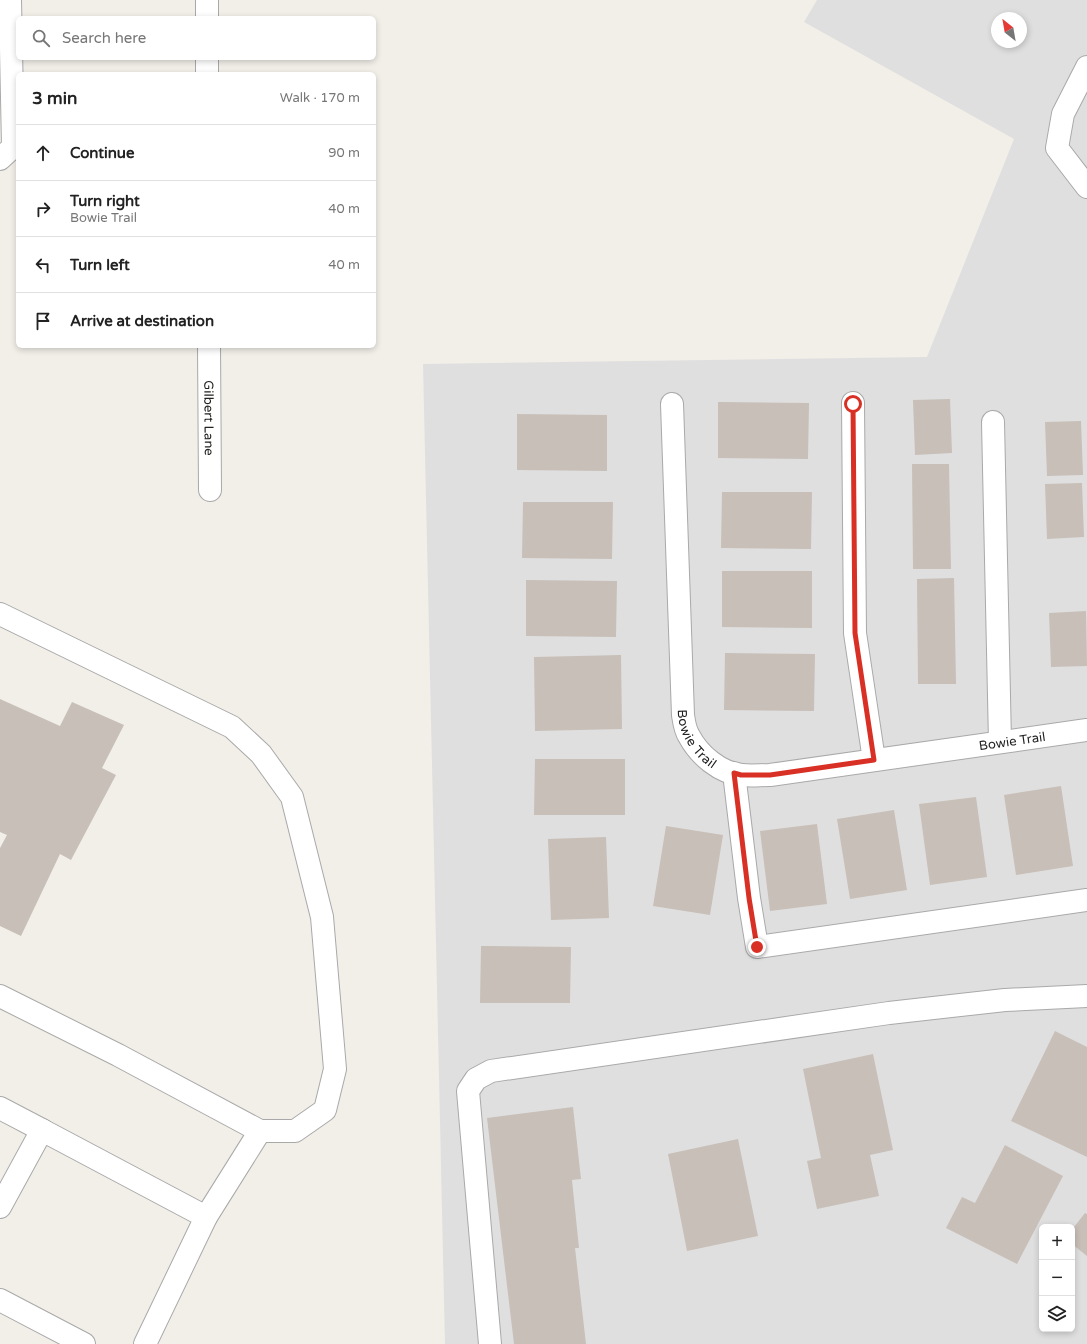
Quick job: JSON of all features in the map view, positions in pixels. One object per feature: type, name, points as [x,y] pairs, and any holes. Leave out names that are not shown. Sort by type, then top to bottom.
[{"type":"street","points":[[0,159],[13,147],[10,0]]},
{"type":"street","points":[[207,0],[207,16]]},
{"type":"street","points":[[207,60],[207,72]]},
{"type":"street","points":[[1087,67],[1063,114],[1057,148],[1087,187]]},
{"type":"street","name":"Gilbert Lane","points":[[209,348],[210,490]]},
{"type":"street","name":"Bowie Trail","points":[[672,404],[683,715],[688,735],[700,753],[718,767],[734,773],[741,775],[770,775],[1087,730]]},
{"type":"street","points":[[853,404],[855,633],[874,760]]},
{"type":"street","points":[[994,422],[1000,742]]},
{"type":"street","points":[[0,614],[232,727],[261,754],[292,797],[322,917],[335,1069],[325,1110],[295,1131],[260,1131],[118,1054],[0,996]]},
{"type":"street","points":[[734,773],[749,898],[757,947],[1087,900]]},
{"type":"street","points":[[490,1344],[468,1091],[476,1079],[490,1071],[888,1013],[1005,1000],[1087,996]]},
{"type":"street","points":[[0,1108],[206,1217]]},
{"type":"street","points":[[0,1207],[42,1130]]},
{"type":"street","points":[[145,1344],[206,1217],[260,1131]]},
{"type":"street","points":[[0,1300],[84,1344]]},
{"type":"shaded area","points":[[817,0],[1087,0],[1087,1344],[445,1344],[423,364],[927,357],[1014,139],[804,22]]},
{"type":"building","points":[[950,399],[952,453],[915,455],[913,400]]},
{"type":"building","points":[[718,402],[809,403],[808,459],[718,458]]},
{"type":"building","points":[[517,414],[607,415],[607,471],[517,470]]},
{"type":"building","points":[[1081,421],[1083,475],[1047,476],[1045,422]]},
{"type":"building","points":[[912,464],[949,464],[951,569],[913,569]]},
{"type":"building","points":[[1082,483],[1084,537],[1047,539],[1045,484]]},
{"type":"building","points":[[722,492],[812,492],[811,549],[721,548]]},
{"type":"building","points":[[523,502],[613,502],[612,559],[522,558]]},
{"type":"building","points":[[722,571],[812,571],[812,628],[722,627]]},
{"type":"building","points":[[954,578],[956,684],[918,684],[917,579]]},
{"type":"building","points":[[526,580],[617,581],[616,637],[526,636]]},
{"type":"building","points":[[1086,611],[1087,666],[1051,667],[1049,613]]},
{"type":"building","points":[[725,653],[815,654],[814,711],[724,710]]},
{"type":"building","points":[[621,655],[622,729],[535,731],[534,657]]},
{"type":"building","points":[[0,699],[60,726],[72,702],[124,725],[102,768],[116,775],[71,860],[60,854],[21,936],[0,926],[0,848],[7,835],[0,832]]},
{"type":"building","points":[[535,759],[625,759],[625,815],[534,815]]},
{"type":"building","points":[[1061,786],[1073,866],[1016,875],[1004,795]]},
{"type":"building","points":[[976,797],[987,877],[930,885],[919,804]]},
{"type":"building","points":[[894,810],[907,890],[850,899],[837,819]]},
{"type":"building","points":[[817,824],[827,904],[770,911],[760,831]]},
{"type":"building","points":[[666,826],[723,835],[710,915],[653,906]]},
{"type":"building","points":[[606,837],[609,918],[551,920],[548,839]]},
{"type":"building","points":[[481,946],[571,947],[570,1003],[480,1003]]},
{"type":"building","points":[[1055,1031],[1087,1047],[1087,1157],[1011,1121]]},
{"type":"building","points":[[873,1054],[893,1150],[870,1155],[879,1196],[817,1209],[807,1161],[821,1158],[803,1069]]},
{"type":"building","points":[[573,1107],[581,1179],[572,1180],[579,1248],[575,1248],[586,1344],[514,1344],[487,1118]]},
{"type":"building","points":[[738,1139],[758,1236],[687,1251],[668,1154]]},
{"type":"building","points":[[1005,1145],[1063,1176],[1017,1264],[946,1228],[962,1197],[975,1203]]},
{"type":"building","points":[[1085,1213],[1087,1214],[1087,1256],[1075,1246],[1075,1226]]},
{"type":"route","points":[[757,947],[749,898],[734,773],[741,775],[770,775],[874,760],[855,633],[853,404]]}]
